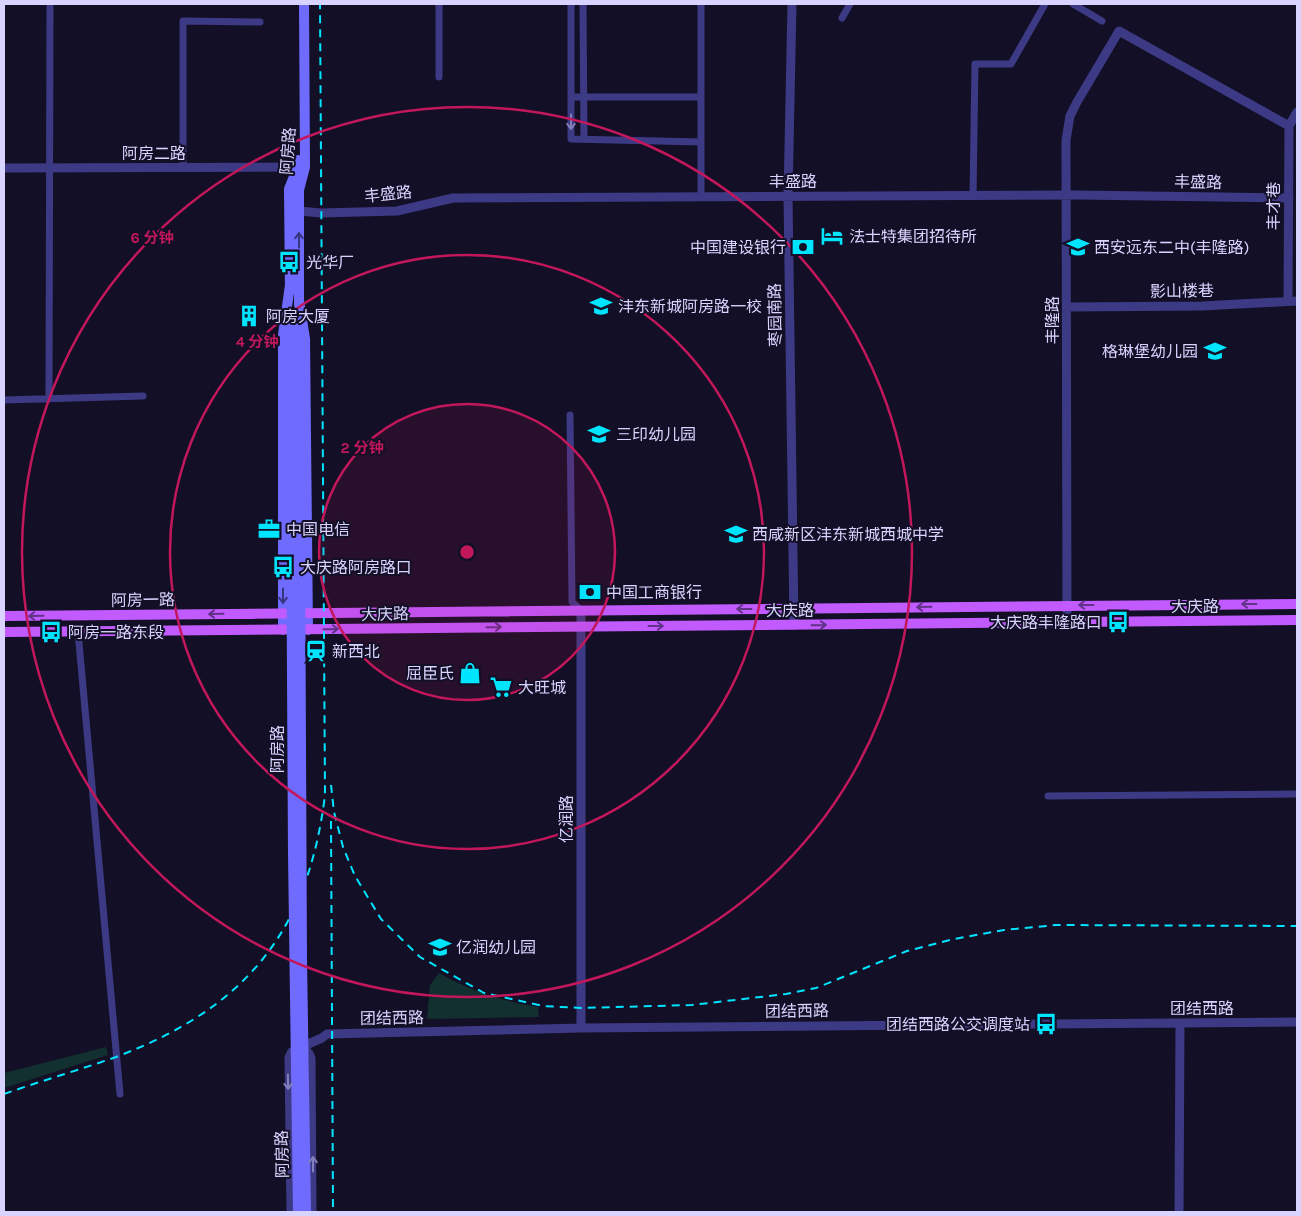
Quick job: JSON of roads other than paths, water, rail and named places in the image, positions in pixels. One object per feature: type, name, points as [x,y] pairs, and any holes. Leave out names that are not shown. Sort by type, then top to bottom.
[{"type":"main road","name":"阿房路","points":[[297,4],[302,167],[288,190],[290,285],[295,323],[306,1212]]},
{"type":"main road","name":"阿房路","points":[[304,4],[302,167],[299,190],[299,300],[305,339],[308,630]]},
{"type":"main road","name":"阿房路","points":[[282,630],[283,335],[290,285]]},
{"type":"main road","name":"阿房路","points":[[298,1212],[293,854],[295,323],[299,300]]},
{"type":"main road","name":"大庆路","points":[[283,614],[1297,604]]},
{"type":"main road","name":"阿房一路","points":[[9,616],[283,614]]},
{"type":"main road","points":[[9,616],[9,632]]},
{"type":"main road","name":"大庆路","points":[[282,630],[1297,620]]},
{"type":"main road","name":"阿房一路","points":[[9,632],[282,630]]},
{"type":"street","points":[[49,399],[50,4]]},
{"type":"street","points":[[439,4],[439,77]]},
{"type":"street","points":[[571,4],[571,139],[701,142]]},
{"type":"street","points":[[583,4],[584,139]]},
{"type":"street","points":[[701,4],[701,196]]},
{"type":"street","name":"枣园南路","points":[[792,4],[788,196],[794,625]]},
{"type":"street","points":[[842,18],[850,4]]},
{"type":"street","points":[[973,196],[975,64],[1011,64],[1045,4]]},
{"type":"street","points":[[1073,4],[1102,21]]},
{"type":"street","points":[[183,168],[183,21],[260,22]]},
{"type":"street","points":[[571,24],[583,23]]},
{"type":"street","name":"丰隆路","points":[[1067,622],[1066,140],[1070,116],[1119,31],[1289,126]]},
{"type":"street","points":[[571,62],[583,62]]},
{"type":"street","points":[[571,97],[701,97]]},
{"type":"street","name":"丰才巷","points":[[1288,301],[1289,126],[1297,112]]},
{"type":"street","name":"阿房二路","points":[[4,168],[302,167]]},
{"type":"street","name":"丰盛路","points":[[299,211],[322,213],[397,211],[453,198],[1067,196],[1289,198]]},
{"type":"street","name":"影山楼巷","points":[[1067,307],[1202,306],[1297,301]]},
{"type":"street","points":[[4,400],[143,396]]},
{"type":"street","points":[[570,415],[572,602],[581,610]]},
{"type":"street","name":"亿润路","points":[[581,610],[581,1028]]},
{"type":"street","points":[[78,632],[120,1094]]},
{"type":"street","points":[[1048,796],[1297,794]]},
{"type":"street","name":"团结西路","points":[[305,1051],[308,1044],[327,1034],[581,1028],[1297,1022]]},
{"type":"street","points":[[1179,1212],[1180,1023]]},
{"type":"street","points":[[290,1212],[288,1057],[291,1051],[300,1049],[310,1053],[312,1058],[313,1212]]},
{"type":"railway","points":[[4,1094],[116,1057],[161,1037],[201,1015],[234,989],[262,959],[285,926],[303,887],[316,844],[325,795],[320,4]]},
{"type":"railway","points":[[331,785],[334,812],[343,847],[355,876],[381,919],[420,957],[484,993],[543,1006],[581,1008],[692,1005],[786,994],[816,988],[907,951],[954,939],[1004,930],[1056,925],[1297,926]]},
{"type":"railway","points":[[331,821],[333,1212]]},
{"type":"place","name":"法士特集团招待所","points":[[832,236]]},
{"type":"place","name":"中国建设银行","points":[[803,247]]},
{"type":"place","name":"西安远东二中(丰隆路)","points":[[1078,247]]},
{"type":"place","name":"光华厂","points":[[289,262]]},
{"type":"place","name":"沣东新城阿房路一校","points":[[601,306]]},
{"type":"place","name":"阿房大厦","points":[[249,316]]},
{"type":"place","name":"格琳堡幼儿园","points":[[1215,351]]},
{"type":"place","name":"三印幼儿园","points":[[599,434]]},
{"type":"place","name":"中国电信","points":[[269,529]]},
{"type":"place","name":"西咸新区沣东新城西城中学","points":[[736,534]]},
{"type":"place","name":"大庆路阿房路口","points":[[283,567]]},
{"type":"place","name":"中国工商银行","points":[[590,592]]},
{"type":"place","name":"大庆路丰隆路口","points":[[1118,622]]},
{"type":"place","name":"阿房一路东段","points":[[51,632]]},
{"type":"place","name":"新西北","points":[[316,651]]},
{"type":"place","name":"屈臣氏","points":[[470,673]]},
{"type":"place","name":"大旺城","points":[[501,687]]},
{"type":"place","name":"亿润幼儿园","points":[[440,947]]},
{"type":"place","name":"团结西路公交调度站","points":[[1046,1024]]}]
